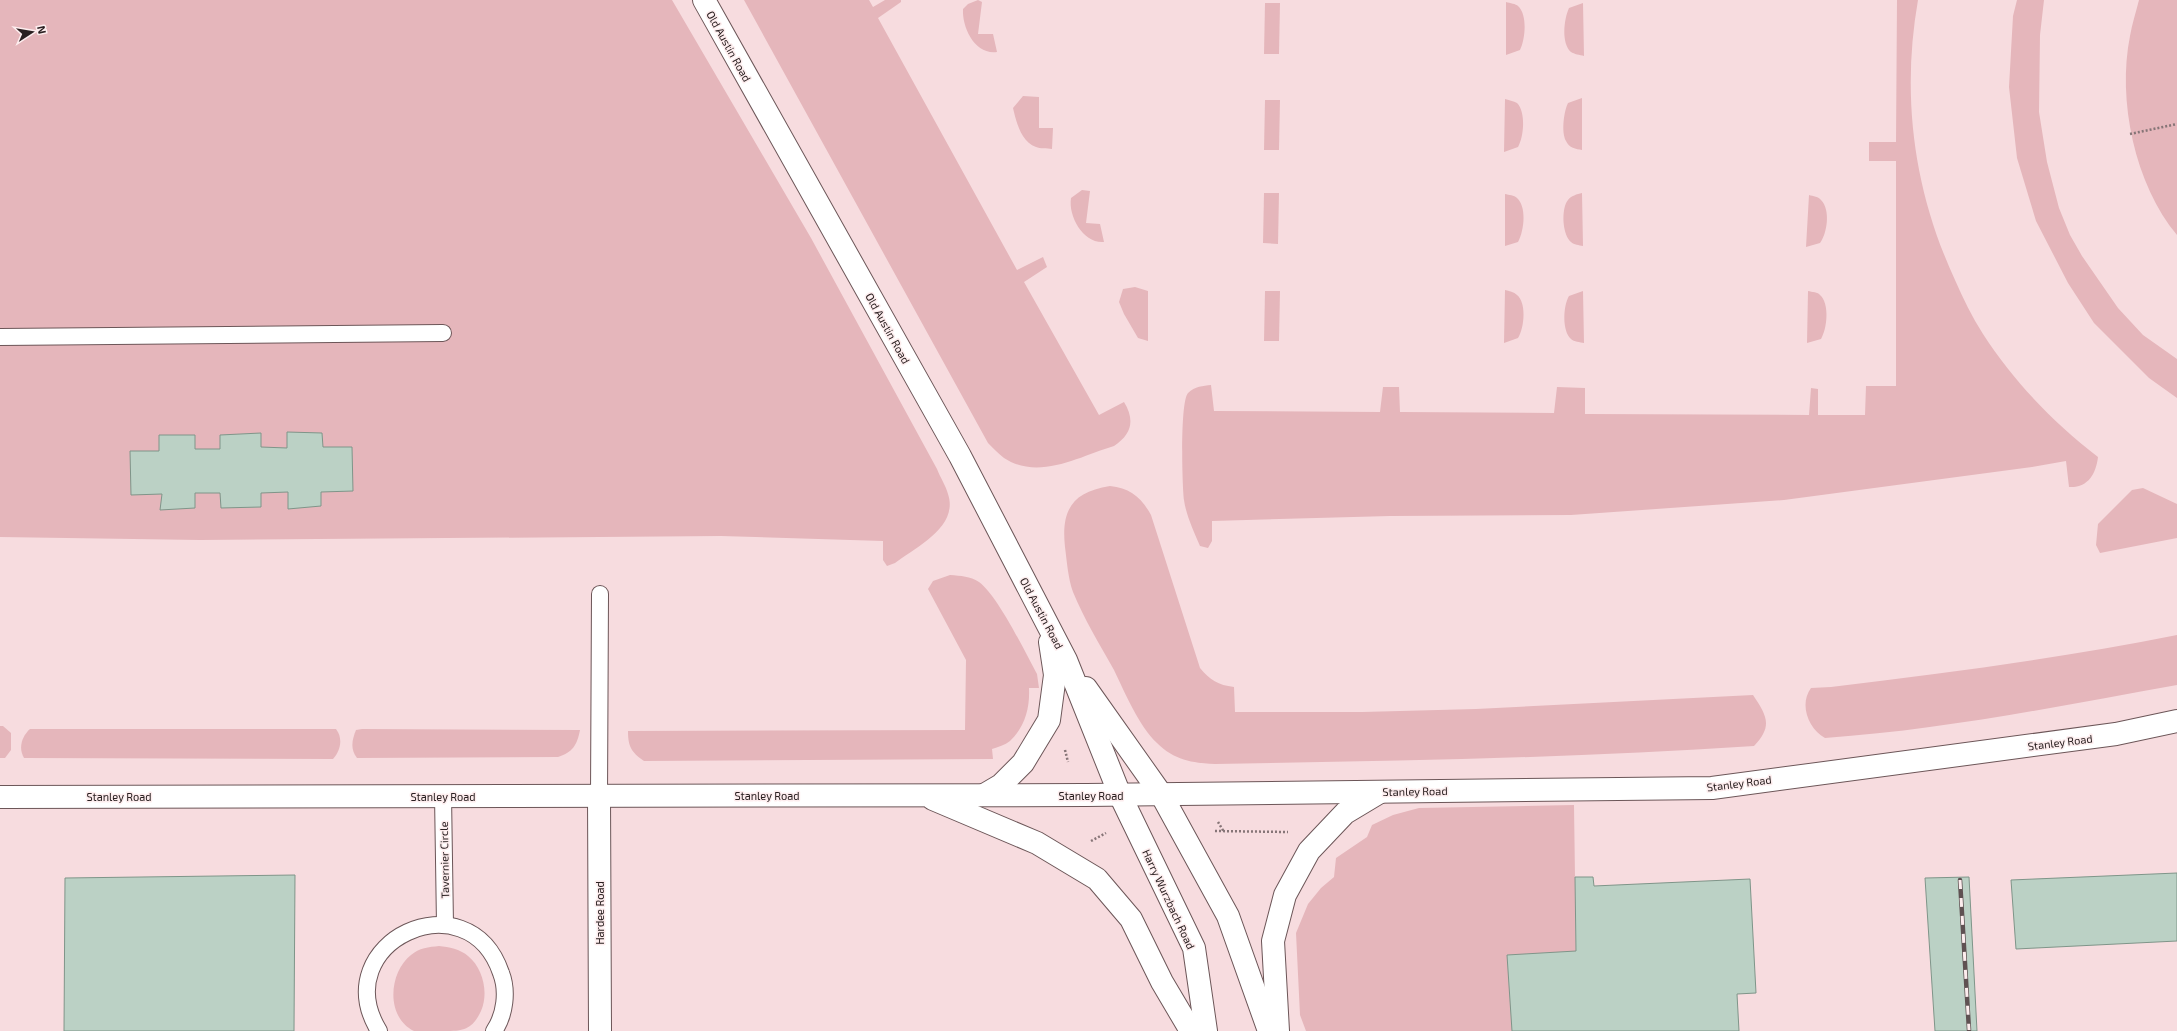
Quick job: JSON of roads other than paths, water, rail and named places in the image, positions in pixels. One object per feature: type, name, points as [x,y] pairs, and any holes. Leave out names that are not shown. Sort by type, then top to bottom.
[{"type":"street","name":"Old Austin Road","points":[[704,0],[960,456],[1066,660],[1120,795]]},
{"type":"street","points":[[984,795],[1001,785],[1023,763],[1049,720],[1055,675],[1047,624]]},
{"type":"street","name":"Old Austin Road","points":[[1066,660],[1161,794]]},
{"type":"street","name":"Stanley Road","points":[[0,797],[1120,795],[1712,788],[2116,734],[2177,721]]},
{"type":"street","points":[[1278,1031],[1273,941],[1285,895],[1309,851],[1345,813],[1381,792]]},
{"type":"street","points":[[1161,794],[1228,916],[1269,1031]]},
{"type":"street","points":[[924,795],[1037,843],[1097,879],[1131,919],[1162,982],[1191,1031]]},
{"type":"street","name":"Harry Wurzbach Road","points":[[1120,795],[1194,948],[1206,1031]]},
{"type":"street","name":"Hardee Road","points":[[599,796],[600,1031]]},
{"type":"street","points":[[1247,969],[1252,1031]]},
{"type":"lane","points":[[0,337],[442,333]]},
{"type":"lane","points":[[599,796],[600,594]]},
{"type":"lane","name":"Tavernier Circle","points":[[443,796],[445,925]]},
{"type":"lane","points":[[379,1031],[372,1019],[367,996],[370,972],[381,951],[399,935],[421,926],[445,925],[466,931],[484,943],[497,961],[504,981],[504,1003],[499,1024],[494,1031]]},
{"type":"railway","points":[[1960,880],[1969,1030]]}]
